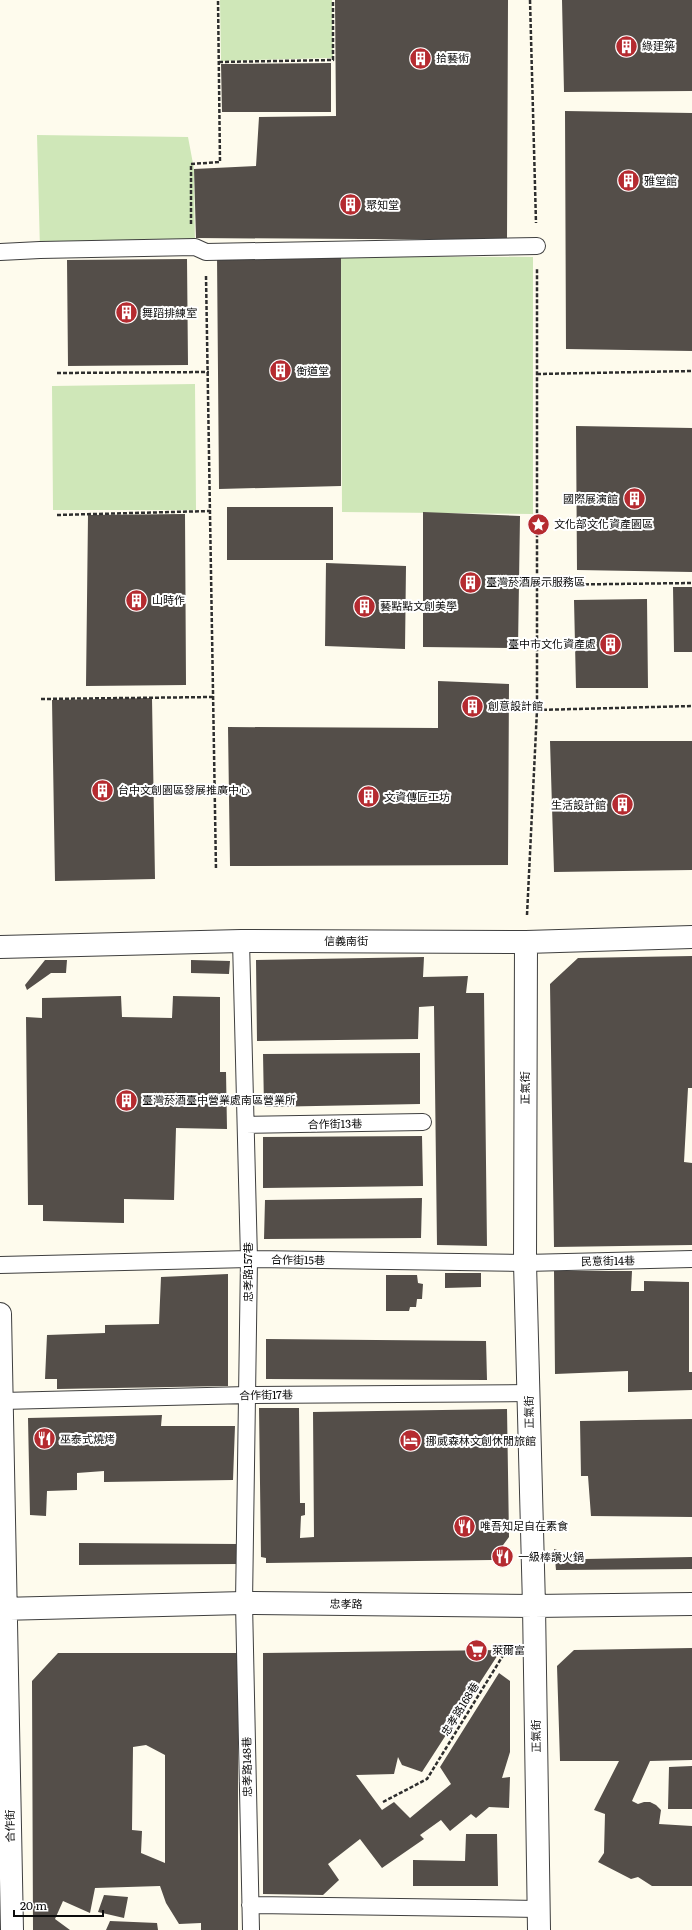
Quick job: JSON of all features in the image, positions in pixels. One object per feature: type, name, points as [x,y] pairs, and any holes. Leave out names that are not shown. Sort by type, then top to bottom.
[{"type":"street","name":"信義南街","points":[[0,947],[241,941],[526,942],[692,937]]},
{"type":"street","name":"正氣街","points":[[526,942],[525,1264],[534,1606],[539,1930]]},
{"type":"street","name":"合作街","points":[[0,1314],[3,1609],[12,1930]]},
{"type":"street","name":"忠孝路","points":[[3,1609],[244,1603],[534,1606],[692,1604]]},
{"type":"lane","points":[[0,252],[40,250],[198,250],[537,246]]},
{"type":"lane","name":"忠孝路157巷","points":[[241,941],[249,1259],[244,1603]]},
{"type":"lane","name":"合作街13巷","points":[[246,1125],[423,1122]]},
{"type":"lane","name":"合作街15巷","points":[[0,1265],[249,1259],[525,1264]]},
{"type":"lane","name":"民意街14巷","points":[[525,1264],[692,1259]]},
{"type":"lane","name":"合作街17巷","points":[[2,1401],[248,1395],[529,1393]]},
{"type":"lane","name":"忠孝路148巷","points":[[244,1603],[250,1930]]},
{"type":"lane","points":[[250,1905],[538,1909]]},
{"type":"path","points":[[216,870],[209,372],[191,164],[220,162],[218,0]]},
{"type":"path","points":[[219,62],[333,60],[333,0]]},
{"type":"path","points":[[526,942],[537,710],[537,246],[530,0]]},
{"type":"path","points":[[57,374],[209,372]]},
{"type":"path","points":[[537,374],[692,372]]},
{"type":"path","points":[[57,514],[210,511]]},
{"type":"path","points":[[537,585],[692,583]]},
{"type":"path","points":[[41,699],[213,697]]},
{"type":"path","points":[[537,710],[692,706]]},
{"type":"path","name":"忠孝路168巷","points":[[383,1802],[427,1779],[509,1646]]},
{"type":"green space","points":[[220,0],[332,0],[333,58],[221,61]]},
{"type":"green space","points":[[37,135],[188,137],[194,169],[195,247],[40,250]]},
{"type":"green space","points":[[341,256],[533,257],[533,514],[342,512]]},
{"type":"green space","points":[[195,384],[196,510],[53,510],[52,386]]},
{"type":"building","points":[[335,0],[508,0],[507,240],[196,238],[194,169],[256,166],[259,117],[336,116]]},
{"type":"building","name":"綠建築","points":[[562,0],[692,0],[692,91],[564,92]]},
{"type":"building","points":[[331,63],[331,112],[222,112],[221,64]]},
{"type":"building","name":"雅堂館","points":[[565,111],[692,113],[692,351],[566,349]]},
{"type":"building","name":"衡道堂","points":[[217,256],[341,256],[341,486],[219,489]]},
{"type":"building","name":"舞蹈排練室","points":[[187,259],[188,365],[68,366],[67,260]]},
{"type":"building","name":"國際展演館","points":[[576,426],[692,428],[692,572],[577,570]]},
{"type":"building","points":[[227,507],[333,507],[333,560],[227,560]]},
{"type":"building","name":"臺灣菸酒展示服務區","points":[[423,512],[520,516],[518,648],[423,647]]},
{"type":"building","name":"山時作","points":[[185,514],[186,685],[86,686],[88,515]]},
{"type":"building","name":"藝點點文創美學","points":[[326,563],[406,566],[405,649],[325,646]]},
{"type":"building","points":[[673,587],[692,587],[692,652],[674,652]]},
{"type":"building","name":"臺中市文化資產處","points":[[647,599],[648,688],[576,688],[574,600]]},
{"type":"building","name":"文資傳匠工坊","points":[[438,681],[509,684],[508,865],[230,866],[228,727],[438,728]]},
{"type":"building","name":"台中文創園區發展推廣中心","points":[[152,698],[155,879],[55,881],[52,700]]},
{"type":"building","name":"生活設計館","points":[[550,741],[692,741],[692,870],[554,872]]},
{"type":"building","points":[[692,956],[692,1088],[688,1088],[684,1162],[692,1163],[692,1245],[554,1247],[550,984],[578,958]]},
{"type":"building","points":[[424,957],[423,977],[468,976],[466,993],[484,993],[487,1246],[437,1245],[434,1006],[419,1007],[418,1039],[257,1041],[256,960]]},
{"type":"building","points":[[45,960],[67,960],[66,973],[51,973],[27,990],[25,985]]},
{"type":"building","points":[[191,960],[230,961],[229,974],[191,973]]},
{"type":"building","name":"臺灣菸酒臺中營業處南區營業所","points":[[121,996],[122,1017],[172,1018],[173,996],[220,997],[220,1072],[226,1072],[227,1129],[176,1128],[174,1200],[124,1199],[124,1223],[43,1221],[43,1205],[28,1205],[26,1017],[42,1018],[42,998]]},
{"type":"building","points":[[420,1053],[420,1104],[264,1107],[263,1054]]},
{"type":"building","points":[[422,1136],[423,1186],[263,1188],[263,1137]]},
{"type":"building","points":[[422,1198],[421,1238],[264,1239],[265,1200]]},
{"type":"building","points":[[554,1271],[632,1271],[631,1291],[644,1291],[644,1281],[689,1282],[689,1372],[692,1372],[692,1390],[628,1392],[628,1371],[555,1374]]},
{"type":"building","points":[[445,1273],[481,1273],[481,1287],[445,1288]]},
{"type":"building","points":[[228,1274],[228,1386],[57,1389],[57,1379],[45,1379],[47,1335],[105,1333],[105,1325],[159,1324],[161,1277]]},
{"type":"building","points":[[386,1275],[417,1275],[418,1283],[423,1284],[422,1299],[417,1299],[416,1307],[410,1307],[409,1311],[386,1311]]},
{"type":"building","points":[[266,1339],[486,1341],[487,1380],[266,1379]]},
{"type":"building","points":[[259,1408],[299,1408],[300,1503],[305,1503],[305,1515],[301,1516],[300,1538],[314,1537],[313,1412],[507,1409],[509,1537],[492,1560],[266,1563],[266,1558],[261,1557]]},
{"type":"building","points":[[162,1415],[161,1426],[235,1426],[233,1480],[104,1482],[104,1471],[77,1473],[77,1490],[47,1491],[46,1516],[30,1515],[28,1418]]},
{"type":"building","points":[[692,1419],[692,1517],[591,1516],[588,1476],[581,1476],[580,1421]]},
{"type":"building","points":[[79,1543],[238,1544],[238,1564],[79,1565]]},
{"type":"building","points":[[554,1549],[585,1559],[692,1557],[692,1569],[556,1570]]},
{"type":"building","points":[[692,1648],[692,1760],[650,1761],[632,1801],[638,1804],[650,1802],[656,1805],[661,1810],[659,1824],[692,1826],[692,1886],[652,1886],[638,1877],[631,1879],[598,1862],[604,1853],[605,1814],[594,1810],[619,1761],[560,1761],[557,1666],[574,1650]]},
{"type":"building","points":[[501,1650],[422,1772],[402,1765],[398,1757],[394,1774],[356,1775],[382,1810],[394,1802],[410,1818],[451,1784],[440,1767],[499,1673],[510,1681],[510,1752],[502,1778],[510,1777],[509,1808],[489,1807],[476,1818],[471,1814],[450,1831],[441,1820],[420,1835],[424,1839],[382,1868],[360,1839],[328,1864],[339,1880],[323,1895],[263,1894],[263,1653]]},
{"type":"building","points":[[58,1653],[238,1653],[238,1930],[201,1930],[201,1923],[179,1924],[166,1903],[160,1886],[95,1888],[90,1913],[63,1901],[55,1919],[70,1930],[33,1930],[32,1681]],"holes":[[[146,1745],[165,1755],[165,1863],[141,1853],[142,1831],[132,1830],[133,1747]]]},
{"type":"building","points":[[692,1766],[692,1809],[668,1809],[669,1767]]},
{"type":"building","points":[[466,1834],[497,1834],[498,1886],[413,1886],[413,1860],[465,1861]]},
{"type":"building","points":[[104,1895],[128,1897],[124,1918],[98,1912]]},
{"type":"building","points":[[110,1921],[157,1923],[158,1930],[106,1930]]},
{"type":"place","name":"綠建築","points":[[627,46]]},
{"type":"place","name":"拾藝術","points":[[421,58]]},
{"type":"place","name":"雅堂館","points":[[629,181]]},
{"type":"place","name":"聚知堂","points":[[351,205]]},
{"type":"place","name":"舞蹈排練室","points":[[127,313]]},
{"type":"place","name":"衡道堂","points":[[280,371]]},
{"type":"place","name":"國際展演館","points":[[634,499]]},
{"type":"place","name":"文化部文化資產園區","points":[[538,524]]},
{"type":"place","name":"臺灣菸酒展示服務區","points":[[471,582]]},
{"type":"place","name":"山時作","points":[[136,600]]},
{"type":"place","name":"藝點點文創美學","points":[[365,606]]},
{"type":"place","name":"臺中市文化資產處","points":[[611,644]]},
{"type":"place","name":"創意設計館","points":[[473,706]]},
{"type":"place","name":"台中文創園區發展推廣中心","points":[[103,790]]},
{"type":"place","name":"文資傳匠工坊","points":[[368,797]]},
{"type":"place","name":"生活設計館","points":[[622,805]]},
{"type":"place","name":"臺灣菸酒臺中營業處南區營業所","points":[[127,1100]]},
{"type":"place","name":"巫泰式燒烤","points":[[45,1439]]},
{"type":"place","name":"挪威森林文創休閒旅館","points":[[410,1441]]},
{"type":"place","name":"唯吾知足自在素食","points":[[464,1526]]},
{"type":"place","name":"一級棒讚火鍋","points":[[503,1557]]},
{"type":"place","name":"萊爾富","points":[[476,1650]]}]
